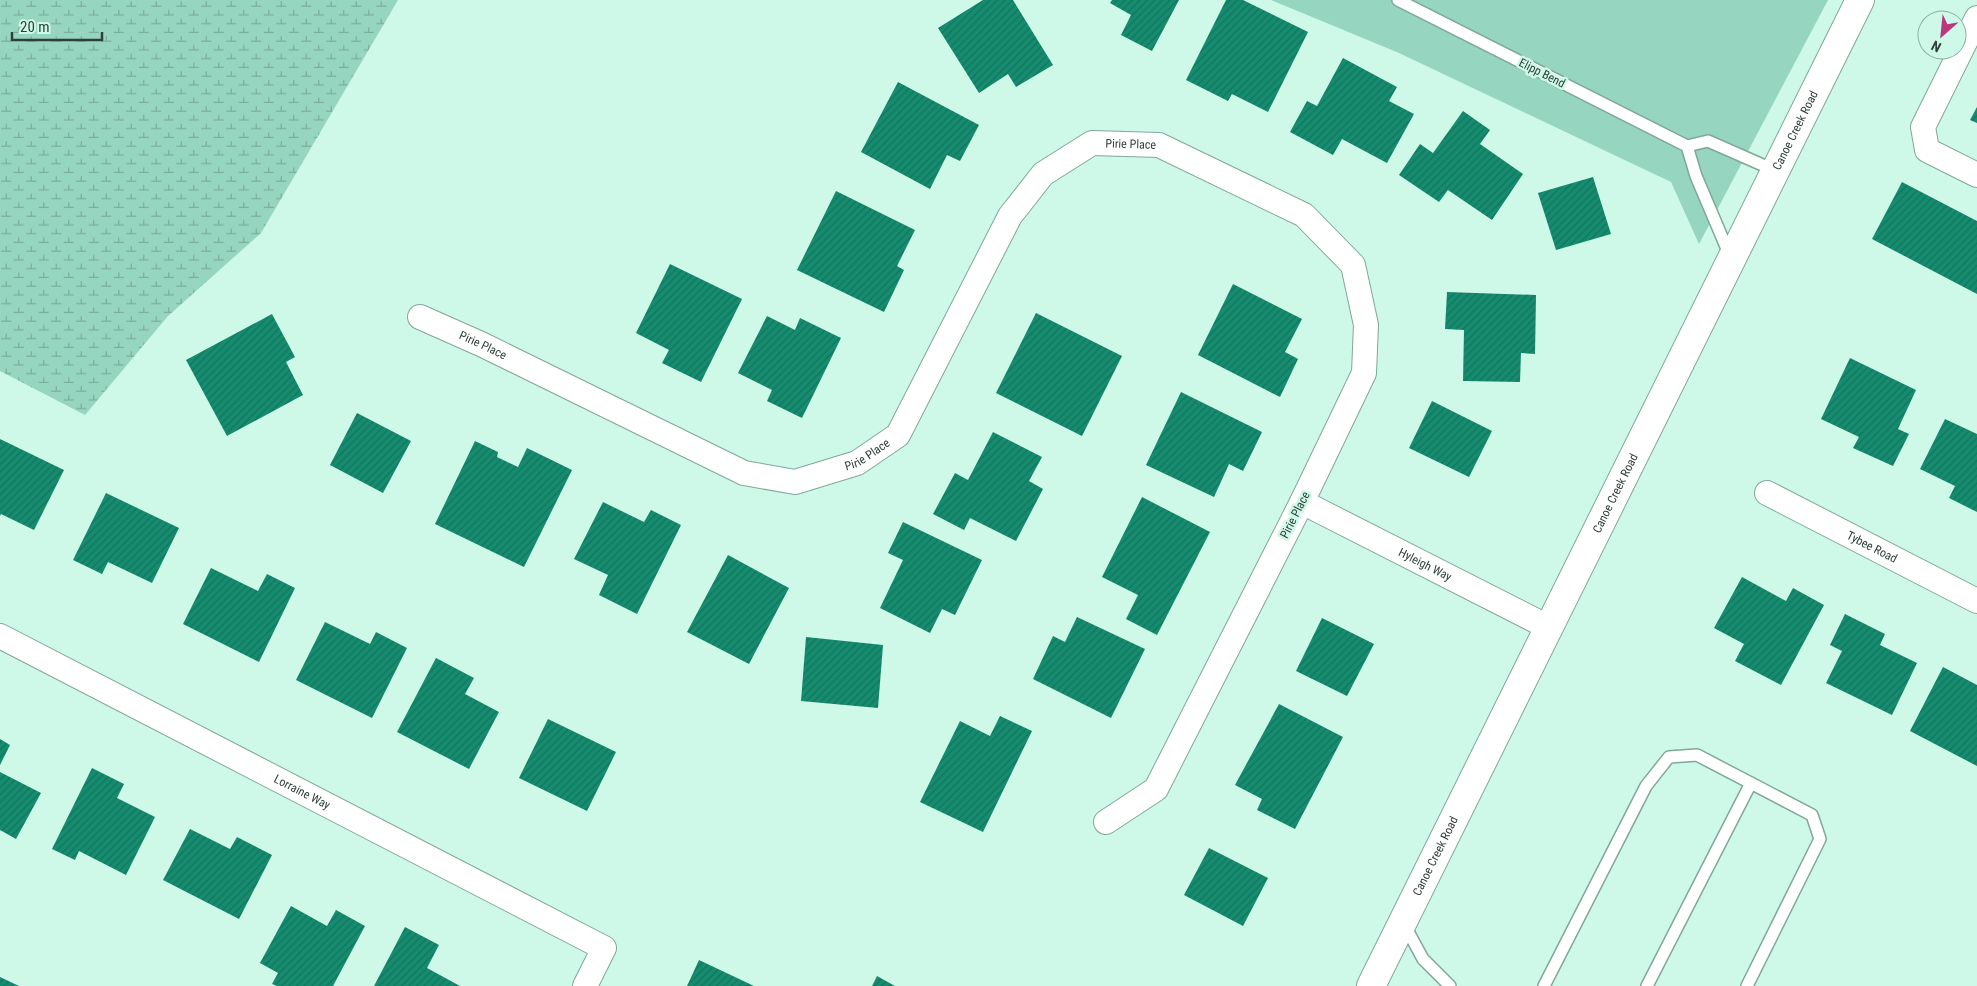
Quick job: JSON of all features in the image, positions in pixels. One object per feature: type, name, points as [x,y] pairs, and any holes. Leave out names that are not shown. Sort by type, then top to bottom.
[{"type":"main road","name":"Canoe Creek Road","points":[[1371,986],[1774,170],[1860,0]]},
{"type":"street","points":[[1977,18],[1923,127],[1927,150],[1977,176]]},
{"type":"street","name":"Pirie Place","points":[[420,317],[482,344],[744,473],[796,482],[857,463],[898,435],[1010,216],[1043,174],[1092,143],[1159,145],[1304,215],[1353,265],[1366,325],[1364,373],[1302,502],[1156,789],[1106,822]]},
{"type":"street","name":"Tybee Road","points":[[1767,493],[1977,601]]},
{"type":"street","name":"Hyleigh Way","points":[[1302,502],[1548,627]]},
{"type":"street","name":"Lorraine Way","points":[[0,636],[604,948],[584,986]]},
{"type":"lane","name":"Elipp Bend","points":[[1398,0],[1686,146]]},
{"type":"lane","points":[[1731,258],[1696,176],[1686,146],[1708,141],[1774,170]]},
{"type":"lane","points":[[1544,986],[1646,786],[1670,757],[1697,755],[1812,815],[1820,839],[1747,986]]},
{"type":"lane","points":[[1647,986],[1751,783]]},
{"type":"lane","points":[[1403,922],[1423,959],[1450,986]]},
{"type":"green space","points":[[0,0],[398,0],[261,233],[168,316],[85,415],[0,371]]},
{"type":"green space","points":[[1271,0],[1828,0],[1699,244],[1671,182],[1399,53]]},
{"type":"building","points":[[983,0],[1013,0],[1053,65],[1016,87],[1008,74],[979,93],[938,28]]},
{"type":"building","points":[[1112,0],[1179,0],[1152,51],[1121,35],[1131,15],[1110,3]]},
{"type":"building","points":[[1226,0],[1243,0],[1308,32],[1268,112],[1232,94],[1228,101],[1186,80]]},
{"type":"building","points":[[1343,58],[1397,87],[1389,101],[1414,114],[1387,163],[1342,139],[1333,155],[1290,132],[1307,101],[1317,106]]},
{"type":"building","points":[[898,82],[979,125],[960,161],[947,155],[930,189],[861,152]]},
{"type":"building","points":[[1977,107],[1977,123],[1970,120]]},
{"type":"building","points":[[1463,111],[1490,130],[1480,144],[1523,174],[1492,220],[1448,190],[1439,202],[1399,175],[1420,144],[1433,153]]},
{"type":"building","points":[[1593,177],[1611,234],[1556,250],[1538,193]]},
{"type":"building","points":[[1902,182],[1977,221],[1977,294],[1872,239]]},
{"type":"building","points":[[836,191],[915,230],[897,266],[904,270],[884,312],[797,270]]},
{"type":"building","points":[[670,264],[742,299],[701,382],[662,363],[669,350],[636,333]]},
{"type":"building","points":[[1233,284],[1302,319],[1285,352],[1298,359],[1280,397],[1198,355]]},
{"type":"building","points":[[1447,292],[1536,295],[1535,354],[1521,353],[1520,382],[1463,381],[1464,330],[1445,329]]},
{"type":"building","points":[[1036,313],[1122,356],[1082,436],[996,393]]},
{"type":"building","points":[[272,314],[295,357],[286,362],[303,395],[227,436],[186,360]]},
{"type":"building","points":[[767,316],[795,330],[800,318],[841,338],[802,418],[767,401],[772,390],[738,373]]},
{"type":"building","points":[[1850,358],[1916,390],[1898,429],[1909,434],[1893,466],[1853,448],[1859,437],[1821,419]]},
{"type":"building","points":[[1181,392],[1262,432],[1243,471],[1229,464],[1214,497],[1146,465]]},
{"type":"building","points":[[1432,401],[1492,431],[1469,477],[1409,448]]},
{"type":"building","points":[[357,413],[411,441],[383,493],[330,465]]},
{"type":"building","points":[[1945,419],[1977,434],[1977,512],[1949,498],[1955,486],[1920,469]]},
{"type":"building","points":[[993,432],[1042,457],[1029,481],[1043,489],[1016,541],[970,518],[964,530],[933,514],[955,473],[968,480]]},
{"type":"building","points":[[0,439],[64,470],[34,530],[1,514],[0,516]]},
{"type":"building","points":[[475,441],[498,452],[497,457],[518,467],[527,448],[572,470],[524,567],[435,524]]},
{"type":"building","points":[[106,493],[179,528],[152,583],[108,562],[102,574],[73,560]]},
{"type":"building","points":[[1142,497],[1210,532],[1157,635],[1126,619],[1138,595],[1102,577]]},
{"type":"building","points":[[603,502],[644,522],[651,510],[681,525],[637,614],[599,595],[608,575],[574,559]]},
{"type":"building","points":[[903,522],[982,560],[955,615],[942,609],[930,633],[880,608],[903,560],[888,553]]},
{"type":"building","points":[[728,555],[789,588],[749,664],[687,632]]},
{"type":"building","points":[[211,568],[258,591],[267,574],[295,588],[259,662],[183,624]]},
{"type":"building","points":[[1742,577],[1786,601],[1793,588],[1824,605],[1781,685],[1735,661],[1744,644],[1714,628]]},
{"type":"building","points":[[1845,614],[1885,634],[1880,645],[1917,663],[1892,715],[1826,683],[1842,651],[1830,645]]},
{"type":"building","points":[[1077,617],[1145,649],[1111,718],[1033,679],[1053,636],[1065,642]]},
{"type":"building","points":[[1322,618],[1374,644],[1347,696],[1296,671]]},
{"type":"building","points":[[325,622],[370,644],[376,632],[407,648],[372,718],[296,680]]},
{"type":"building","points":[[806,637],[883,645],[878,708],[801,701]]},
{"type":"building","points":[[436,658],[474,678],[465,694],[499,712],[469,769],[397,732]]},
{"type":"building","points":[[1943,667],[1977,685],[1977,766],[1910,731]]},
{"type":"building","points":[[1279,704],[1343,737],[1295,829],[1257,810],[1262,799],[1235,785]]},
{"type":"building","points":[[1000,716],[1032,731],[983,832],[920,802],[960,721],[990,736]]},
{"type":"building","points":[[548,719],[616,752],[587,811],[519,778]]},
{"type":"building","points":[[0,739],[10,745],[0,765]]},
{"type":"building","points":[[92,768],[124,784],[117,798],[155,817],[126,875],[79,851],[75,860],[52,849]]},
{"type":"building","points":[[0,772],[41,793],[16,839],[0,830]]},
{"type":"building","points":[[190,829],[230,849],[237,837],[272,855],[239,919],[163,880]]},
{"type":"building","points":[[1209,848],[1268,878],[1243,926],[1184,895]]},
{"type":"building","points":[[291,906],[327,926],[336,910],[365,926],[333,986],[277,986],[272,984],[278,973],[260,963]]},
{"type":"building","points":[[405,927],[439,945],[427,968],[460,986],[374,986]]},
{"type":"building","points":[[699,960],[754,986],[687,986]]},
{"type":"building","points":[[877,976],[895,986],[872,986]]},
{"type":"building","points":[[0,977],[19,986],[0,986]]}]
